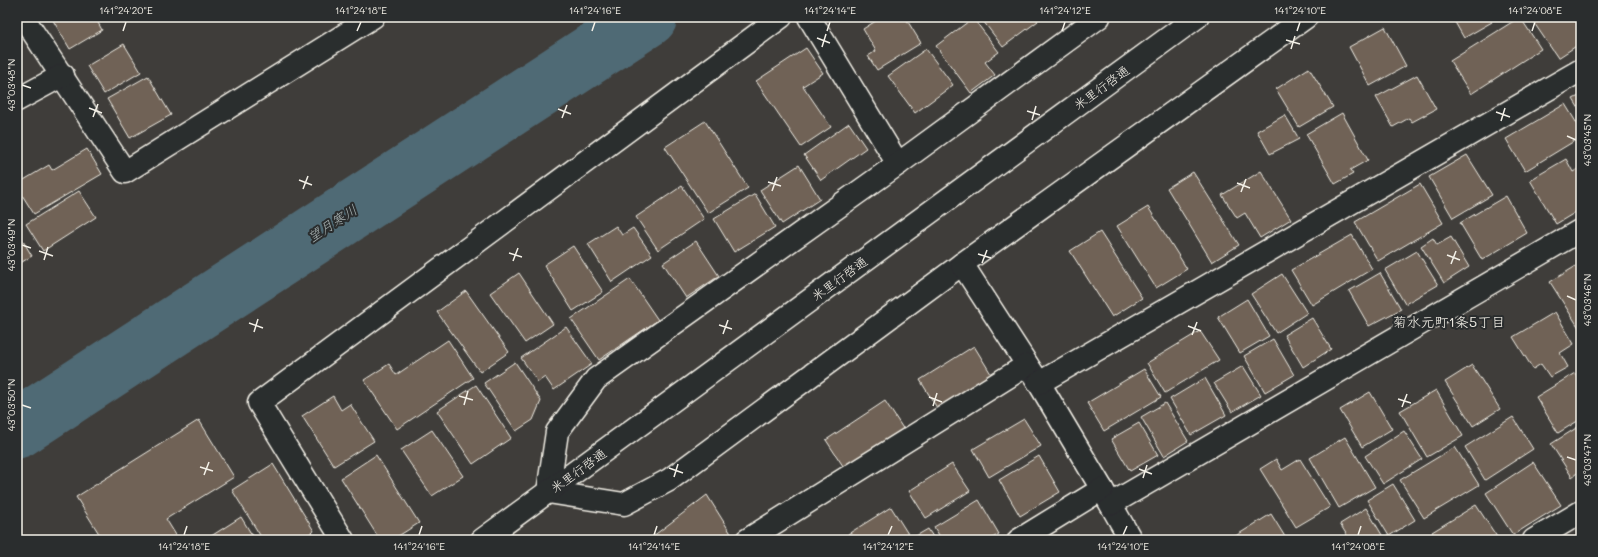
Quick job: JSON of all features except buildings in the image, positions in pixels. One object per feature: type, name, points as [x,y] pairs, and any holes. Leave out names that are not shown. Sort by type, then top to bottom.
[{"type":"street","points":[[23,17],[125,172],[373,17]]},
{"type":"street","points":[[344,540],[259,403],[781,17]]},
{"type":"street","points":[[809,17],[898,164]]},
{"type":"street","points":[[1099,17],[898,164],[596,379],[557,432],[548,492],[624,504],[669,480],[962,264],[1306,17]]},
{"type":"street","name":"米里行啓通","points":[[482,540],[1197,17]]},
{"type":"street","points":[[1039,383],[1581,70]]},
{"type":"street","points":[[17,100],[62,75]]},
{"type":"street","points":[[1019,540],[1107,496],[1581,230]]},
{"type":"street","points":[[962,264],[1039,383],[1107,496],[1131,540]]},
{"type":"street","points":[[748,540],[1027,365]]},
{"type":"street","points":[[1534,540],[1581,512]]},
{"type":"waterway","name":"望月寒川","points":[[17,429],[648,17]]},
{"type":"district","name":"菊水元町1条5丁目","points":[[1449,321]]}]
